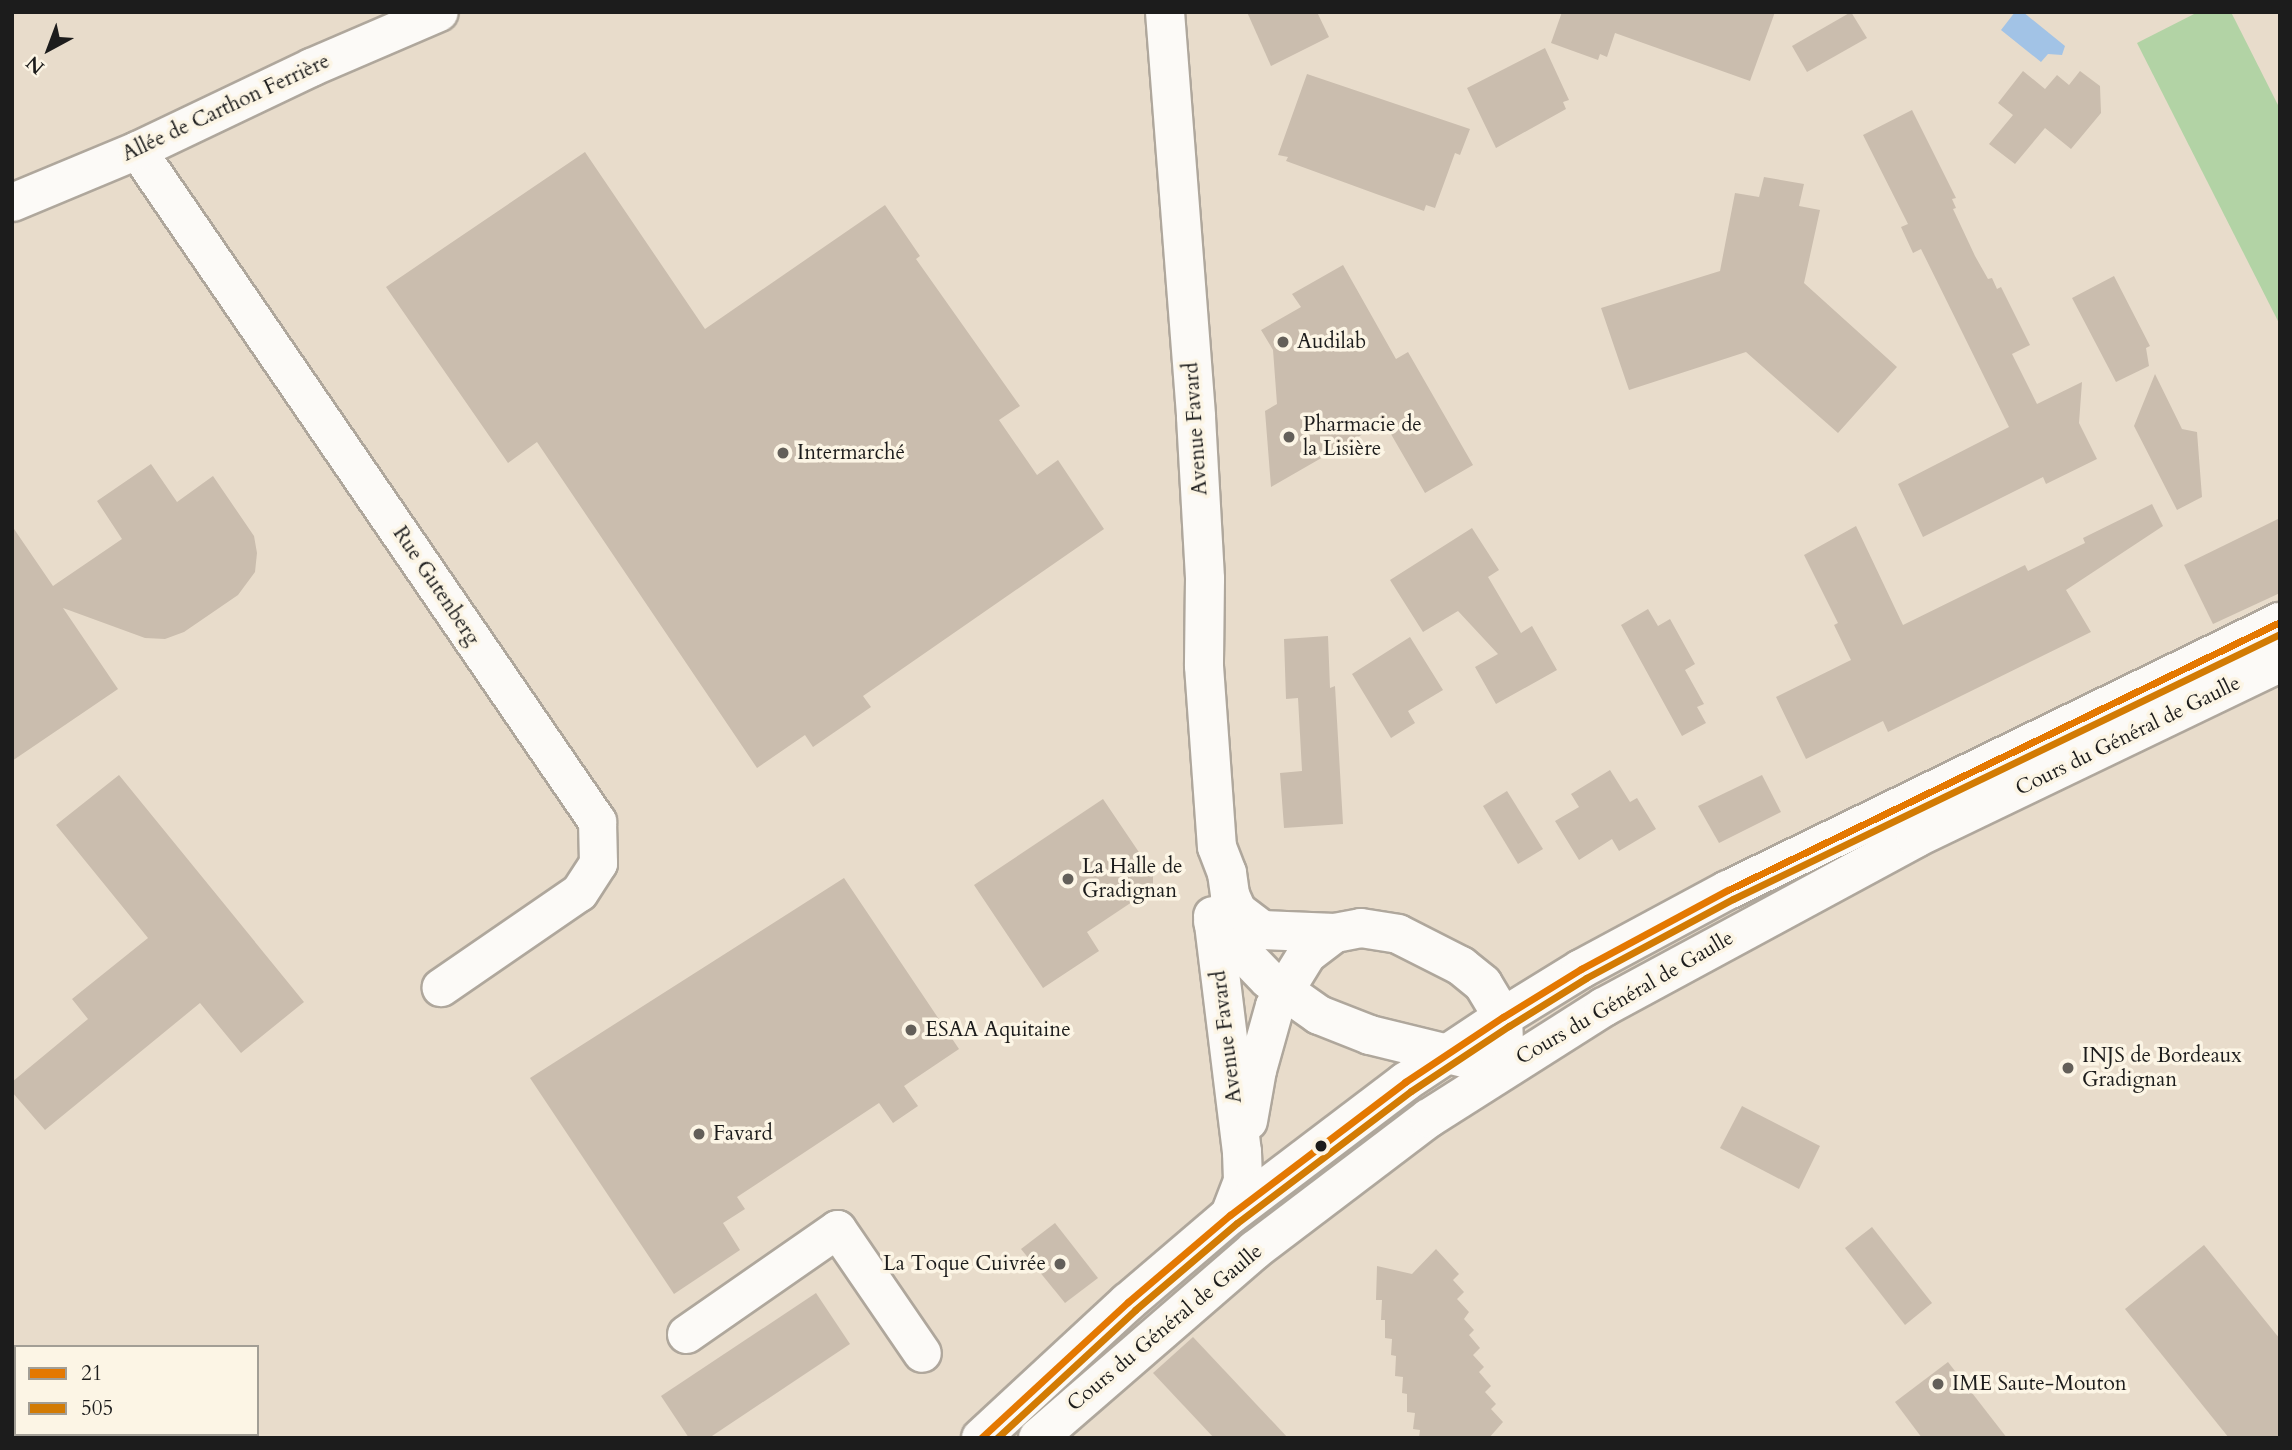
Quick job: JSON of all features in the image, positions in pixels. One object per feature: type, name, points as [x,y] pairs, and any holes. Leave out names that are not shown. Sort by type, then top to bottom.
[{"type":"main road","name":"Avenue Favard","points":[[1166,12],[1198,442],[1205,579],[1204,667],[1217,846],[1227,873],[1230,895],[1237,911],[1262,930],[1335,933],[1361,928],[1398,934],[1461,965],[1483,984],[1503,1017],[1505,1068],[1443,1055],[1352,1030],[1319,1015],[1283,991],[1213,922]]},
{"type":"main road","name":"Cours du Général de Gaulle","points":[[1038,1438],[1255,1250],[1429,1118],[1505,1068],[1604,1007],[1747,927],[1916,838],[2039,758],[2280,622]]},
{"type":"main road","name":"Cours du Général de Gaulle","points":[[981,1438],[1128,1302],[1230,1216],[1443,1055],[1581,969],[1728,890],[2039,758],[2280,663]]},
{"type":"main road","name":"Avenue Favard","points":[[1217,846],[1206,871],[1242,1152],[1243,1181],[1230,1216]]},
{"type":"main road","name":"Avenue Favard","points":[[1242,1152],[1257,1070],[1275,1006],[1307,954],[1335,933]]},
{"type":"street","name":"Allée de Carthon Ferrière","points":[[12,202],[137,149],[311,67],[439,12]]},
{"type":"street","name":"Rue Gutenberg","points":[[137,149],[597,821],[598,863],[579,892],[440,987]]},
{"type":"street","points":[[686,1334],[837,1229],[922,1353]]},
{"type":"green space","points":[[2198,12],[2231,12],[2280,109],[2280,325],[2137,43]]},
{"type":"water","points":[[2015,12],[2023,12],[2065,46],[2062,55],[2048,54],[2041,62],[2001,30]]},
{"type":"building","points":[[1247,12],[1317,12],[1329,37],[1271,66]]},
{"type":"building","points":[[1562,12],[1775,12],[1750,81],[1615,33],[1607,57],[1600,54],[1598,60],[1551,43]]},
{"type":"building","points":[[1851,12],[1867,38],[1807,72],[1792,46]]},
{"type":"building","points":[[1545,48],[1569,100],[1563,102],[1566,109],[1496,148],[1467,88]]},
{"type":"building","points":[[2023,71],[2045,89],[2057,75],[2069,85],[2080,71],[2100,86],[2101,113],[2071,149],[2045,128],[2015,164],[1989,144],[2013,115],[1998,103]]},
{"type":"building","points":[[1307,74],[1470,129],[1460,155],[1455,153],[1435,208],[1426,205],[1424,211],[1286,161],[1288,157],[1278,155]]},
{"type":"building","points":[[1912,110],[1956,198],[1952,199],[1956,208],[1953,209],[1975,256],[1988,279],[1992,278],[1997,289],[2001,287],[2030,345],[2012,354],[2037,404],[2082,382],[2079,423],[2097,459],[2046,484],[2043,477],[1923,537],[1898,484],[2009,427],[1921,249],[1913,253],[1901,227],[1908,224],[1863,135]]},
{"type":"building","name":"Intermarché","points":[[585,152],[705,329],[885,205],[920,256],[916,259],[1020,406],[999,420],[1037,475],[1058,460],[1104,529],[863,696],[871,707],[813,747],[805,735],[757,768],[537,442],[508,463],[386,287]]},
{"type":"building","points":[[1764,177],[1804,184],[1799,206],[1820,210],[1804,283],[1897,367],[1838,433],[1746,352],[1629,390],[1601,308],[1720,271],[1735,193],[1759,197]]},
{"type":"building","points":[[1343,265],[1396,359],[1408,352],[1473,465],[1425,493],[1384,422],[1271,487],[1265,411],[1277,404],[1273,350],[1261,330],[1301,307],[1292,294]]},
{"type":"building","points":[[2114,276],[2150,346],[2146,348],[2149,366],[2116,382],[2072,298]]},
{"type":"building","points":[[2155,374],[2182,429],[2197,432],[2202,497],[2177,510],[2134,426]]},
{"type":"building","points":[[151,464],[177,502],[213,476],[254,536],[257,553],[255,572],[238,595],[184,632],[165,639],[145,638],[63,608],[118,689],[12,761],[12,526],[53,586],[122,539],[97,501]]},
{"type":"building","points":[[2152,504],[2163,526],[2066,590],[2091,632],[1888,732],[1883,721],[1806,759],[1776,697],[1851,660],[1834,625],[1838,623],[1804,555],[1856,526],[1903,625],[2025,565],[2028,571],[2085,543],[2083,538]]},
{"type":"building","points":[[2280,518],[2280,593],[2213,624],[2184,565]]},
{"type":"building","points":[[1472,528],[1499,570],[1488,577],[1521,633],[1532,626],[1557,670],[1496,704],[1475,667],[1498,654],[1458,611],[1423,632],[1390,580]]},
{"type":"building","points":[[1648,609],[1658,626],[1670,619],[1695,664],[1685,670],[1704,704],[1697,707],[1706,723],[1682,736],[1621,625]]},
{"type":"building","points":[[1328,636],[1330,688],[1335,686],[1343,824],[1284,828],[1280,773],[1302,771],[1298,698],[1286,699],[1284,639]]},
{"type":"building","points":[[1410,637],[1443,690],[1408,711],[1415,723],[1391,738],[1352,674]]},
{"type":"building","points":[[1610,770],[1630,802],[1637,798],[1656,829],[1619,851],[1612,839],[1579,860],[1555,821],[1579,807],[1571,794]]},
{"type":"building","points":[[119,775],[304,1002],[241,1053],[200,1003],[45,1130],[12,1092],[12,1082],[88,1019],[72,999],[148,938],[56,825]]},
{"type":"building","points":[[1762,775],[1781,812],[1719,843],[1698,806]]},
{"type":"building","points":[[1507,791],[1543,849],[1518,864],[1483,806]]},
{"type":"building","name":"La Halle de Gradignan","points":[[1103,799],[1153,873],[1153,888],[1087,932],[1099,951],[1043,988],[974,885]]},
{"type":"building","name":"Favard","points":[[844,878],[959,1049],[904,1086],[918,1106],[893,1123],[879,1103],[737,1197],[745,1209],[723,1223],[740,1250],[674,1294],[530,1078]]},
{"type":"building","points":[[1742,1106],[1820,1146],[1799,1189],[1720,1148]]},
{"type":"building","name":"La Toque Cuivrée","points":[[1055,1223],[1098,1278],[1065,1303],[1021,1249]]},
{"type":"building","points":[[1872,1227],[1932,1303],[1905,1325],[1845,1248]]},
{"type":"building","points":[[2204,1245],[2280,1339],[2280,1438],[2229,1438],[2125,1309]]},
{"type":"building","points":[[1436,1249],[1459,1274],[1453,1280],[1464,1292],[1457,1299],[1469,1312],[1464,1319],[1474,1330],[1469,1335],[1480,1348],[1473,1355],[1484,1367],[1479,1372],[1491,1386],[1485,1392],[1496,1404],[1491,1409],[1503,1422],[1489,1438],[1419,1438],[1420,1430],[1413,1429],[1415,1413],[1407,1412],[1407,1394],[1402,1393],[1403,1377],[1395,1376],[1396,1356],[1391,1355],[1392,1339],[1385,1338],[1385,1320],[1381,1320],[1382,1300],[1376,1300],[1377,1266],[1412,1274]]},
{"type":"building","points":[[816,1293],[850,1344],[709,1438],[689,1438],[661,1396]]},
{"type":"building","points":[[1193,1337],[1288,1438],[1214,1438],[1153,1373]]},
{"type":"building","name":"IME Saute-Mouton","points":[[1948,1362],[2007,1438],[1922,1438],[1895,1402]]},
{"type":"transit line","name":"21","points":[[981,1438],[1128,1302],[1230,1215],[1405,1082],[1503,1017],[1581,969],[1728,890],[2280,622]]},
{"type":"transit line","name":"505","points":[[997,1438],[1135,1310],[1237,1223],[1411,1091],[1509,1026],[1586,978],[1733,899],[2280,634]]},
{"type":"place","name":"Audilab","points":[[1283,342]]},
{"type":"place","name":"Pharmacie de la Lisière","points":[[1289,437]]},
{"type":"place","name":"Intermarché","points":[[783,453]]},
{"type":"place","name":"La Halle de Gradignan","points":[[1068,879]]},
{"type":"place","name":"ESAA Aquitaine","points":[[911,1030]]},
{"type":"place","name":"INJS de Bordeaux Gradignan","points":[[2068,1068]]},
{"type":"place","name":"Favard","points":[[699,1134]]},
{"type":"place","name":"La Toque Cuivrée","points":[[1060,1264]]},
{"type":"place","name":"IME Saute-Mouton","points":[[1938,1384]]}]
